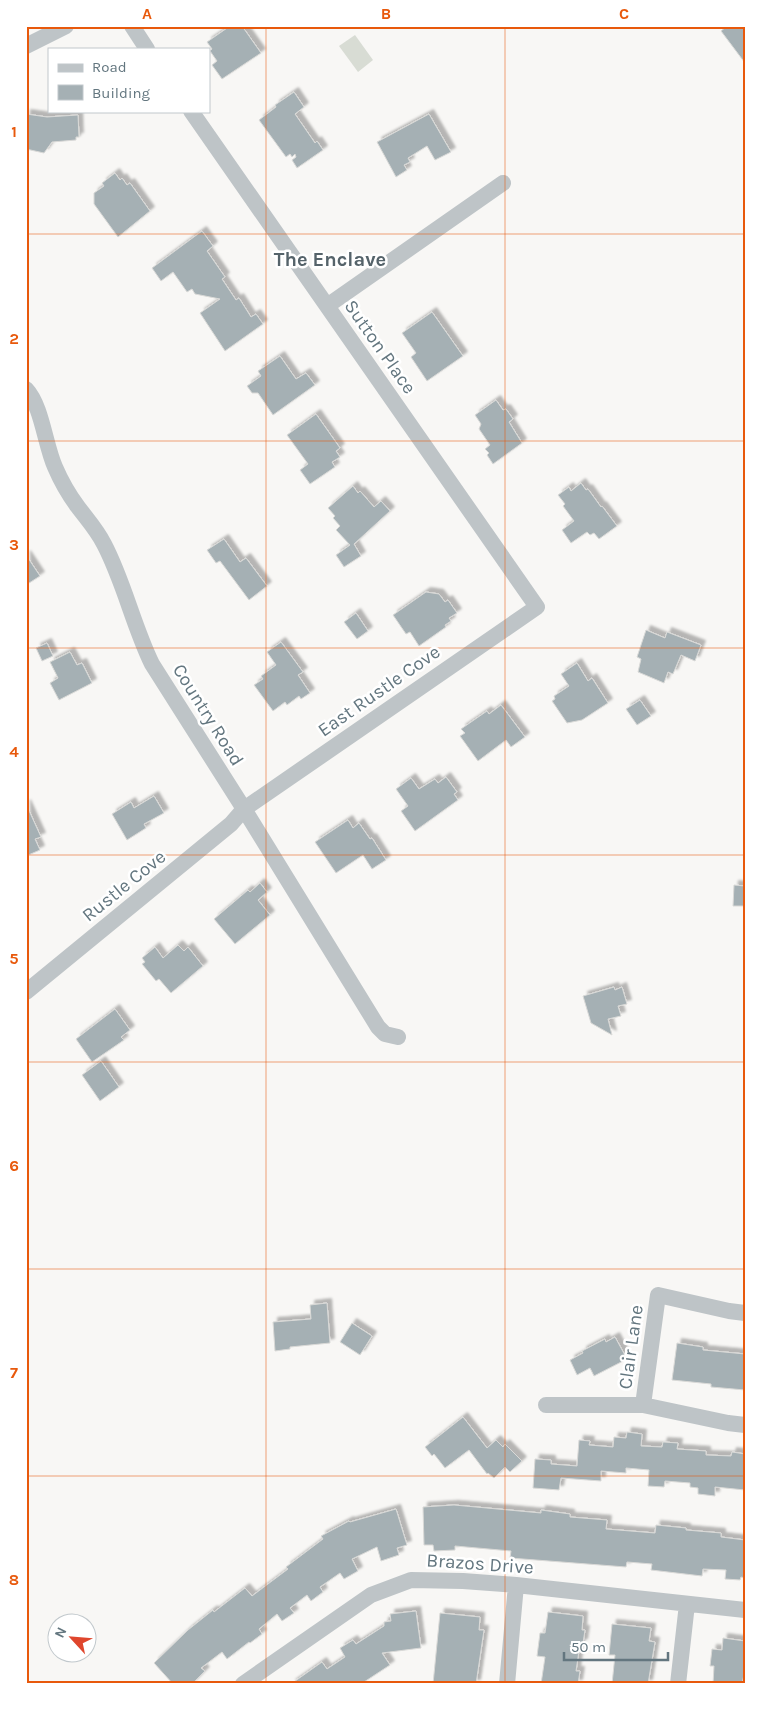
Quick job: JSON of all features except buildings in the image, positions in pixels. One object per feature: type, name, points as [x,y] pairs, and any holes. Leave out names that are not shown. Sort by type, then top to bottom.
[{"type":"street","points":[[26,46],[66,26]]},
{"type":"street","points":[[132,26],[146,48]]},
{"type":"street","name":"Sutton Place","points":[[192,112],[537,607]]},
{"type":"street","points":[[327,306],[503,183]]},
{"type":"street","name":"Country Road","points":[[26,389],[36,407],[54,465],[64,486],[105,545],[116,570],[141,641],[152,664],[378,1027],[385,1034],[398,1037]]},
{"type":"street","name":"East Rustle Cove","points":[[244,809],[537,607]]},
{"type":"street","name":"Rustle Cove","points":[[26,992],[224,830],[244,809]]},
{"type":"street","name":"Clair Lane","points":[[643,1405],[658,1295],[745,1313]]},
{"type":"street","points":[[546,1405],[643,1405],[728,1424],[745,1425]]},
{"type":"street","name":"Brazos Drive","points":[[243,1684],[371,1595],[411,1580],[437,1579],[516,1585],[745,1610]]},
{"type":"street","points":[[507,1684],[516,1585]]},
{"type":"street","points":[[678,1684],[687,1604]]},
{"type":"shaded area","points":[[355,35],[373,60],[358,72],[339,46]]},
{"type":"district","name":"The Enclave","points":[[330,259]]}]
